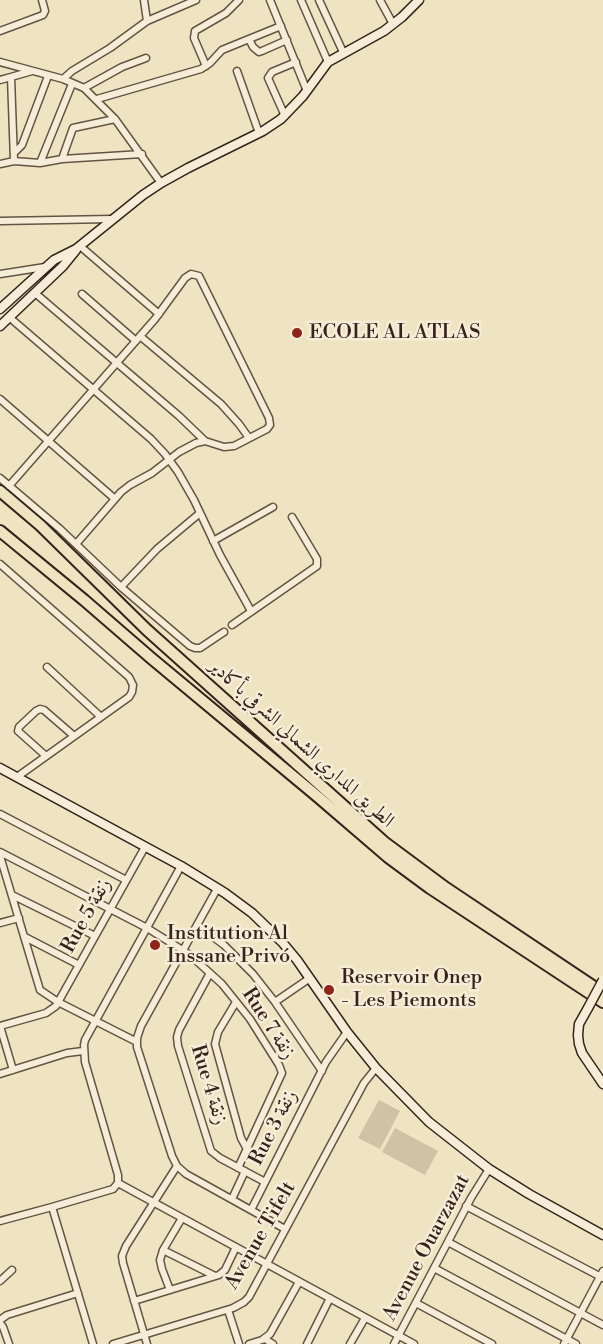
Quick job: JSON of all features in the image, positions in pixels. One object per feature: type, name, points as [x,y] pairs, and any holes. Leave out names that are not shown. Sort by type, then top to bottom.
[{"type":"highway","name":"الطريق المداري الشمالي الشرقي بأكادير","points":[[4,488],[147,630],[384,842],[446,888],[603,993]]},
{"type":"highway","name":"الطريق المداري الشمالي الشرقي بأكادير","points":[[0,531],[388,857],[430,888],[603,1002]]},
{"type":"street","points":[[0,32],[43,15],[45,11],[42,0]]},
{"type":"street","points":[[144,0],[147,21]]},
{"type":"street","points":[[63,79],[147,21],[196,0]]},
{"type":"street","points":[[206,66],[194,38],[195,31],[225,13],[239,0]]},
{"type":"street","points":[[270,0],[307,91]]},
{"type":"street","points":[[301,0],[328,62]]},
{"type":"street","points":[[320,0],[344,52]]},
{"type":"street","points":[[380,0],[393,24]]},
{"type":"street","points":[[0,326],[63,266],[78,248],[112,219],[161,183],[259,133],[285,116],[328,62],[393,24],[419,0]]},
{"type":"street","points":[[97,99],[201,69],[222,50],[281,26]]},
{"type":"street","points":[[249,39],[259,52],[288,40]]},
{"type":"street","points":[[84,88],[122,67],[146,58]]},
{"type":"street","points":[[0,62],[63,79],[84,88],[115,119],[161,183]]},
{"type":"street","points":[[285,116],[268,78],[272,72],[296,62]]},
{"type":"street","points":[[237,70],[259,133]]},
{"type":"street","points":[[0,80],[33,71]]},
{"type":"street","points":[[14,153],[22,145],[48,76]]},
{"type":"street","points":[[11,77],[14,161]]},
{"type":"street","points":[[40,163],[72,84]]},
{"type":"street","points":[[62,159],[73,128],[115,119]]},
{"type":"street","points":[[0,164],[14,161],[40,163],[62,159],[142,154]]},
{"type":"street","points":[[0,221],[112,219]]},
{"type":"street","points":[[0,309],[45,267],[78,248]]},
{"type":"street","points":[[78,248],[159,314]]},
{"type":"street","points":[[54,260],[60,260],[63,266]]},
{"type":"street","points":[[0,274],[45,267]]},
{"type":"street","points":[[4,488],[116,362],[138,338],[159,314],[185,278],[191,274],[199,276],[270,420],[270,425],[267,429],[230,447],[205,441],[179,416],[116,362],[34,293]]},
{"type":"street","points":[[82,294],[221,404],[249,438]]},
{"type":"street","points":[[9,317],[151,439],[169,459],[186,486],[251,611]]},
{"type":"street","points":[[0,399],[115,499]]},
{"type":"street","points":[[76,544],[125,489],[152,473],[179,452],[205,441]]},
{"type":"street","points":[[0,478],[4,488],[43,514],[121,587],[192,647],[200,648],[224,632]]},
{"type":"street","points":[[213,541],[273,507]]},
{"type":"street","points":[[121,587],[157,549],[200,513]]},
{"type":"street","points":[[232,625],[317,566],[317,559],[292,517]]},
{"type":"street","points":[[0,564],[131,680],[133,689],[129,697],[17,777]]},
{"type":"street","points":[[47,667],[100,717]]},
{"type":"street","points":[[46,756],[18,731],[19,727],[36,711],[44,710],[74,736]]},
{"type":"street","points":[[0,768],[181,866],[252,914],[282,942],[376,1068],[429,1122],[489,1169],[603,1235]]},
{"type":"street","points":[[0,814],[126,880]]},
{"type":"street","name":"Rue 5 زنقة","points":[[58,1002],[145,846]]},
{"type":"street","points":[[0,852],[147,928]]},
{"type":"street","points":[[0,856],[38,987],[58,1002],[136,1042]]},
{"type":"street","points":[[0,1221],[113,1189],[118,1183],[118,1175],[83,1051],[95,1022],[181,866]]},
{"type":"street","points":[[217,889],[139,1030],[136,1042],[177,1166],[186,1174],[285,1229]]},
{"type":"street","points":[[12,895],[95,936]]},
{"type":"street","points":[[0,923],[19,918]]},
{"type":"street","points":[[196,925],[234,953],[253,974],[322,1071]]},
{"type":"street","name":"Rue 7 زنقة","points":[[147,928],[182,950],[222,984],[250,1019],[281,1071],[281,1076],[248,1149],[232,1199]]},
{"type":"street","points":[[25,937],[79,964]]},
{"type":"street","name":"Rue 4 زنقة","points":[[210,973],[179,1030],[178,1046],[209,1149],[216,1156],[265,1182]]},
{"type":"street","points":[[275,1002],[310,978]]},
{"type":"street","points":[[603,980],[579,1024],[578,1040],[582,1053],[603,1084]]},
{"type":"street","points":[[13,1070],[0,1026],[46,1012],[58,1002]]},
{"type":"street","points":[[236,1002],[218,1032],[215,1044],[241,1138],[248,1149]]},
{"type":"street","name":"Rue 3 زنقة","points":[[250,1210],[331,1054],[347,1032]]},
{"type":"street","points":[[0,1074],[71,1052],[83,1051]]},
{"type":"street","name":"Avenue Tifelt","points":[[113,1344],[228,1310],[247,1300],[364,1083],[376,1068]]},
{"type":"street","points":[[147,1344],[123,1263],[123,1252],[177,1166]]},
{"type":"street","name":"Avenue Ouarzazat","points":[[394,1344],[475,1189],[489,1169]]},
{"type":"street","points":[[118,1183],[414,1344]]},
{"type":"street","points":[[466,1206],[602,1275],[566,1341]]},
{"type":"street","points":[[52,1207],[93,1344]]},
{"type":"street","points":[[170,1290],[160,1264],[161,1257],[182,1218]]},
{"type":"street","points":[[448,1242],[603,1325]]},
{"type":"street","points":[[134,1301],[215,1276],[225,1270],[236,1247]]},
{"type":"street","points":[[163,1251],[215,1276]]},
{"type":"street","points":[[434,1268],[566,1341],[576,1344]]},
{"type":"street","points":[[0,1281],[12,1270]]},
{"type":"street","points":[[249,1344],[265,1339],[272,1331],[299,1282]]},
{"type":"street","points":[[9,1344],[0,1321],[7,1315],[78,1293]]},
{"type":"street","points":[[307,1344],[330,1298]]},
{"type":"street","points":[[416,1303],[492,1344]]},
{"type":"street","points":[[228,1310],[238,1344]]},
{"type":"street","points":[[350,1344],[365,1318]]},
{"type":"street","points":[[265,1339],[273,1344]]},
{"type":"shaded area","points":[[379,1100],[400,1111],[380,1149],[358,1138]]},
{"type":"shaded area","points":[[395,1128],[438,1151],[425,1175],[382,1152]]},
{"type":"place","name":"ECOLE AL ATLAS","points":[[297,333]]},
{"type":"place","name":"Institution Al Inssane Privó","points":[[155,945]]},
{"type":"place","name":"Reservoir Onep - Les Piemonts","points":[[329,990]]}]
